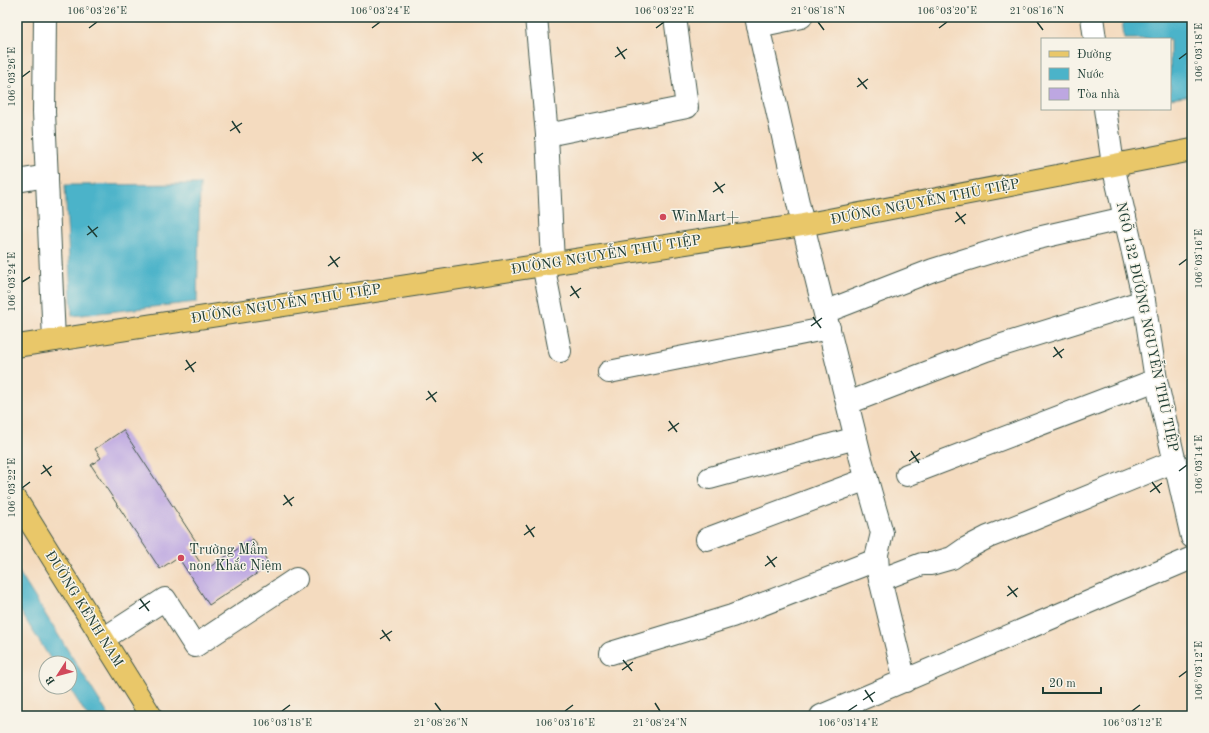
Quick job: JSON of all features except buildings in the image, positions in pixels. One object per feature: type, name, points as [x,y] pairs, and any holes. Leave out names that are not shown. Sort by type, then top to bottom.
[{"type":"main road","name":"ĐƯỜNG NGUYỄN THỦ TIỆP","points":[[17,346],[548,263],[803,225],[1192,150]]},
{"type":"main road","name":"ĐƯỜNG KÊNH NAM","points":[[17,501],[151,716]]},
{"type":"street","points":[[45,17],[44,112],[54,340]]},
{"type":"street","points":[[536,17],[547,135],[548,263],[560,351]]},
{"type":"street","points":[[547,135],[687,107],[675,17]]},
{"type":"street","points":[[801,17],[757,22],[803,225],[856,438],[882,533],[878,570],[905,681]]},
{"type":"street","points":[[1092,17],[1095,38]]},
{"type":"street","name":"NGÕ 132 ĐƯỜNG NGUYỄN THỦ TIỆP","points":[[1105,110],[1113,165],[1144,301],[1156,380],[1192,537]]},
{"type":"street","points":[[17,181],[47,176]]},
{"type":"street","points":[[609,372],[827,320],[933,270],[1029,240],[1125,218]]},
{"type":"street","points":[[848,402],[986,350],[1144,301]]},
{"type":"street","points":[[907,475],[1156,380]]},
{"type":"street","points":[[710,478],[856,438]]},
{"type":"street","points":[[611,653],[878,570],[931,564],[952,558],[965,549],[988,537],[1175,461]]},
{"type":"street","points":[[707,539],[867,479]]},
{"type":"street","points":[[821,716],[1192,558]]},
{"type":"street","points":[[103,639],[165,599],[195,646],[296,579]]},
{"type":"water","points":[[1122,17],[1192,17],[1192,95],[1171,98],[1171,38],[1124,38]]},
{"type":"water","points":[[200,184],[197,302],[72,316],[65,185]]},
{"type":"water","points":[[17,569],[71,655],[48,655],[17,606]]},
{"type":"water","points":[[78,666],[109,716],[87,716],[74,695],[78,695]]},
{"type":"place","name":"WinMart+","points":[[663,217]]},
{"type":"place","name":"Trường Mầm non Khắc Niệm","points":[[181,558]]}]
